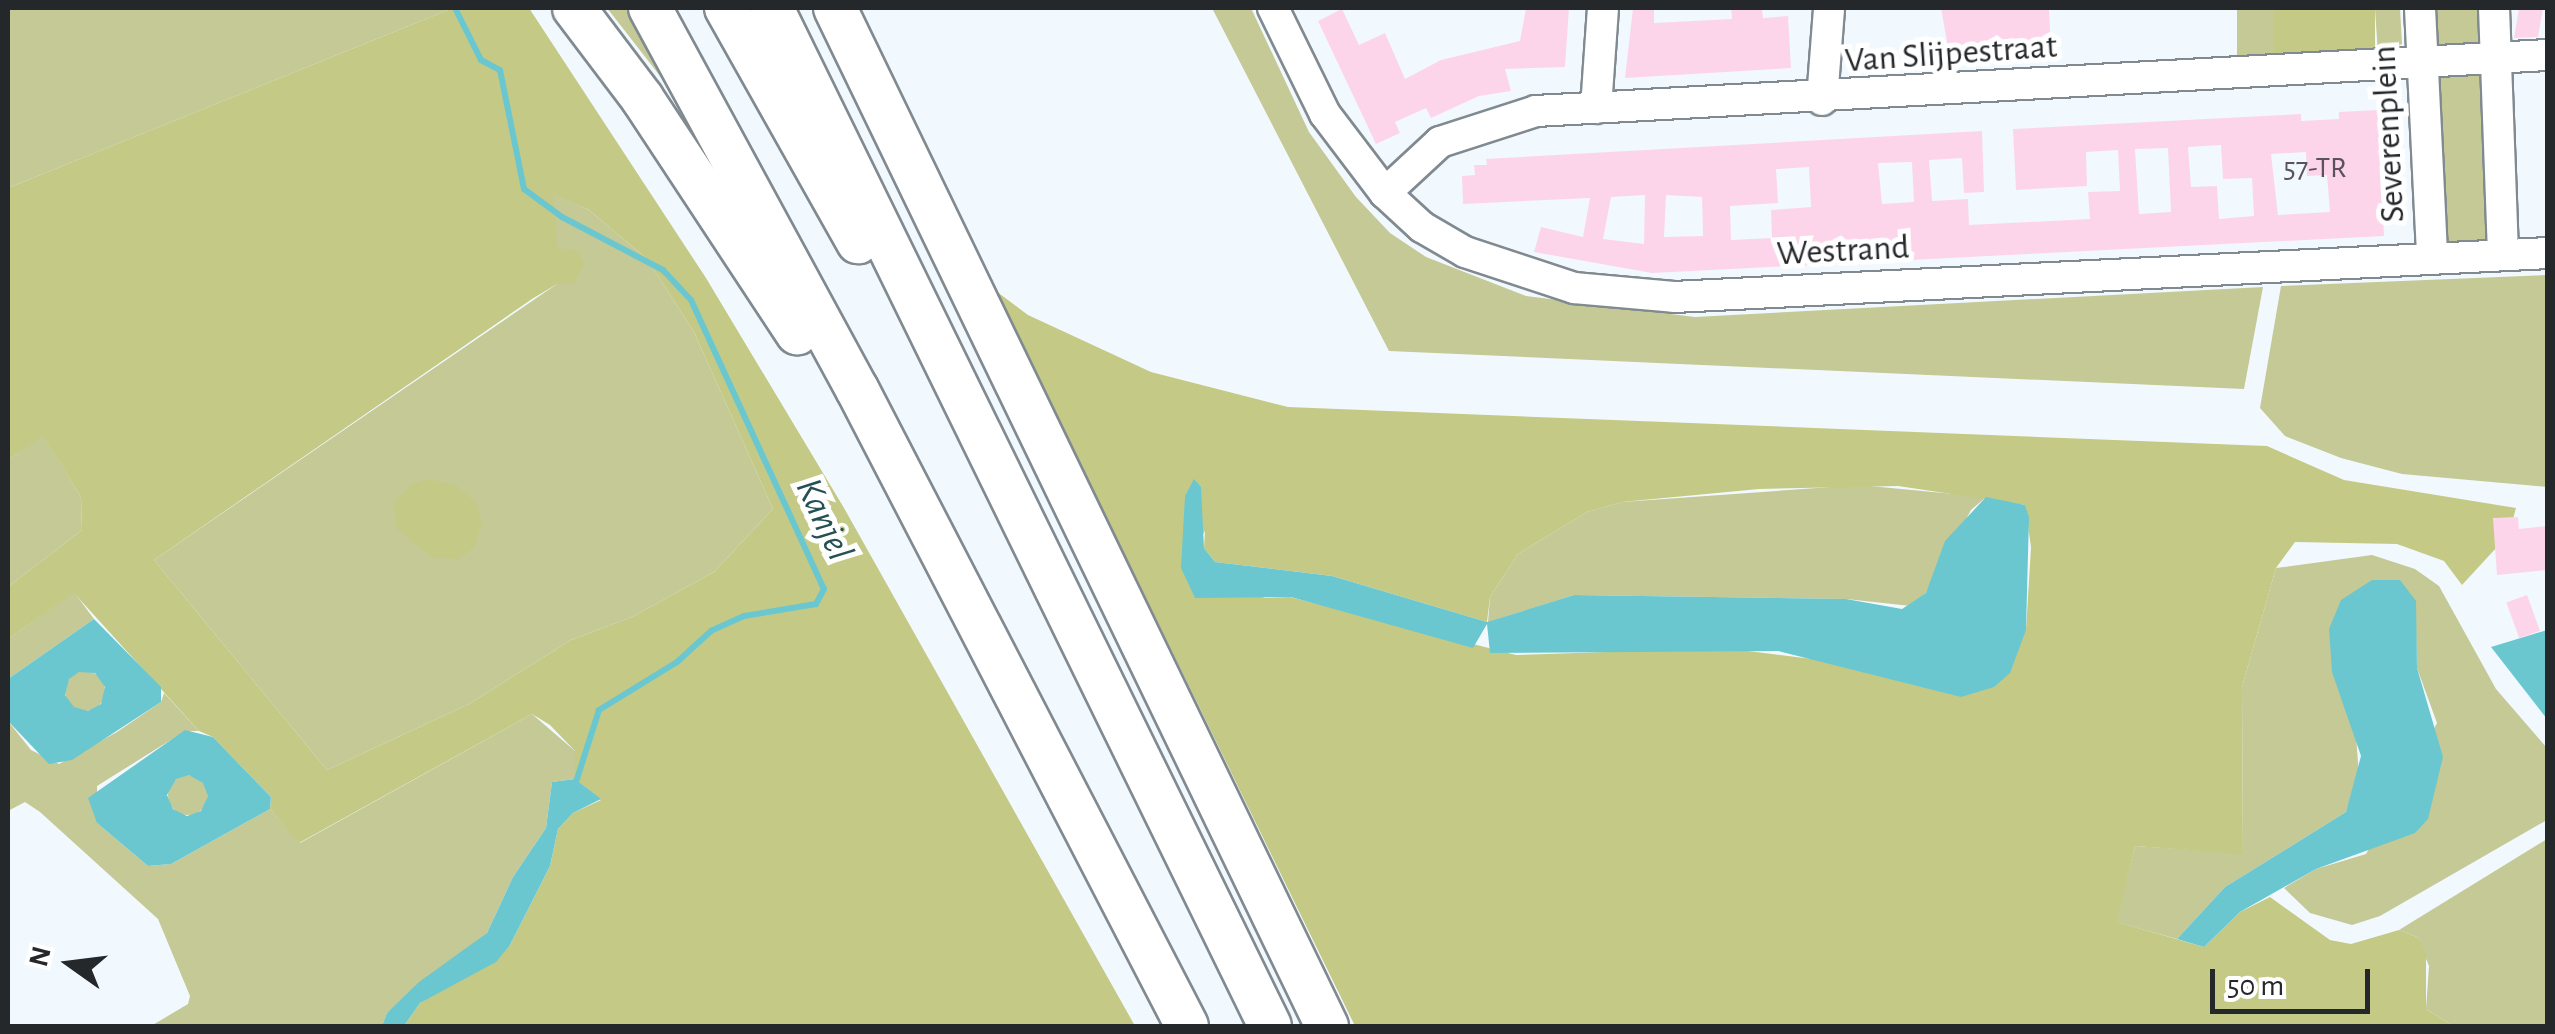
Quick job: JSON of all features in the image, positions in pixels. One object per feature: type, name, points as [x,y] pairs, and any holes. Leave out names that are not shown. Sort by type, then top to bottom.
[{"type":"highway","points":[[574,8],[737,239],[1003,678]]},
{"type":"highway","points":[[650,8],[866,405],[1003,678],[1186,1026]]},
{"type":"highway","points":[[726,8],[917,353],[1034,540]]},
{"type":"highway","points":[[772,8],[1270,1026]]},
{"type":"highway","points":[[835,8],[1327,1026]]},
{"type":"street","name":"Westrand","points":[[1273,8],[1324,114],[1385,193],[1422,227],[1466,252],[1559,284],[1618,295],[2548,253]]},
{"type":"street","points":[[1596,108],[1603,8]]},
{"type":"street","points":[[1822,100],[1830,8]]},
{"type":"street","name":"Severenplein","points":[[2420,8],[2432,258]]},
{"type":"street","points":[[2494,8],[2502,255]]},
{"type":"street","name":"Van Slijpestraat","points":[[1385,193],[1408,166],[1471,127],[1536,110],[1822,100],[2495,54],[2548,55]]},
{"type":"green space","points":[[8,8],[453,8],[8,188]]},
{"type":"green space","points":[[453,8],[529,8],[706,278],[844,508],[1135,1026],[404,1026],[420,1003],[510,945],[550,866],[558,829],[573,813],[601,800],[575,779],[575,751],[550,725],[532,714],[299,843],[270,809],[271,797],[213,737],[199,731],[74,593],[8,639],[8,587],[82,530],[81,497],[43,436],[8,460],[8,188]],"holes":[[[553,194],[589,210],[647,259],[694,332],[773,509],[714,572],[632,617],[571,640],[469,704],[327,770],[154,560],[532,299],[557,284],[574,283],[585,263],[577,251],[558,248]]]},
{"type":"green space","points":[[607,8],[630,8],[678,99]]},
{"type":"green space","points":[[1212,8],[1251,8],[1309,132],[1356,197],[1390,233],[1426,257],[1526,296],[1695,317],[2263,287],[2244,389],[1389,351]]},
{"type":"green space","points":[[2237,8],[2274,8],[2274,60],[2237,60]]},
{"type":"green space","points":[[2274,8],[2375,8],[2375,59],[2274,59]]},
{"type":"green space","points":[[2375,8],[2400,8],[2402,44],[2378,55]]},
{"type":"green space","points":[[2427,8],[2486,8],[2486,249],[2427,249]]},
{"type":"green space","points":[[552,193],[589,210],[647,259],[694,332],[773,509],[714,572],[632,617],[571,640],[469,704],[327,770],[154,560],[557,284]]},
{"type":"green space","points":[[2547,275],[2547,487],[2402,474],[2341,458],[2285,436],[2260,408],[2281,286]]},
{"type":"green space","points":[[996,291],[1028,315],[1151,372],[1288,407],[2267,446],[2344,480],[2516,508],[2509,534],[2462,585],[2444,561],[2397,544],[2295,542],[2276,568],[2242,687],[2243,854],[2135,846],[2117,922],[2204,947],[2240,912],[2270,897],[2330,940],[2351,944],[2399,930],[2417,937],[2426,952],[2426,1009],[2453,1026],[1355,1026]],"holes":[[[1898,486],[2025,505],[2031,547],[2026,630],[1845,663],[1724,648],[1516,655],[1290,597],[1265,598],[1181,568],[1205,531],[1204,548],[1215,562],[1332,576],[1487,622],[1490,597],[1518,554],[1587,512],[1622,502],[1759,489]]]},
{"type":"green space","points":[[43,435],[81,497],[82,530],[8,587],[8,460]]},
{"type":"green space","points":[[428,479],[457,486],[477,503],[482,523],[474,548],[457,559],[431,557],[397,529],[393,505],[408,487]]},
{"type":"green space","points":[[1859,485],[1986,497],[1971,510],[1926,593],[1911,606],[1846,599],[1574,595],[1488,622],[1490,597],[1518,554],[1587,512],[1622,502]]},
{"type":"green space","points":[[2372,555],[2415,569],[2439,586],[2496,689],[2547,748],[2547,820],[2380,916],[2352,925],[2310,913],[2284,888],[2316,869],[2366,854],[2437,723],[2417,668],[2415,601],[2356,735],[2359,776],[2346,812],[2225,887],[2177,939],[2116,922],[2135,846],[2243,853],[2242,687],[2276,568]]},
{"type":"green space","points":[[74,592],[94,619],[8,679],[8,639]]},
{"type":"green space","points":[[85,671],[99,677],[105,691],[99,705],[85,711],[71,705],[65,691],[71,677]]},
{"type":"green space","points":[[164,693],[199,731],[185,731],[97,786],[97,823],[148,866],[171,864],[270,809],[300,843],[532,714],[575,751],[575,779],[552,782],[546,828],[513,877],[487,933],[387,1013],[382,1026],[151,1026],[188,1004],[190,996],[158,919],[40,812],[25,802],[8,811],[8,721],[31,750],[59,764],[117,732],[161,702]]},
{"type":"green space","points":[[188,775],[202,781],[208,795],[202,809],[188,815],[174,809],[168,795],[174,781]]},
{"type":"green space","points":[[2547,839],[2547,1026],[2453,1026],[2426,1009],[2429,966],[2417,937],[2399,930]]},
{"type":"water","points":[[1194,479],[1201,487],[1204,548],[1215,562],[1332,576],[1487,622],[1574,595],[1846,599],[1902,609],[1926,593],[1945,541],[1986,497],[2025,505],[2029,517],[2026,630],[2010,673],[1994,687],[1961,697],[1778,651],[1490,653],[1487,624],[1473,648],[1291,597],[1195,598],[1181,568],[1185,496]]},
{"type":"water","points":[[2372,580],[2400,580],[2416,601],[2417,668],[2443,757],[2428,819],[2415,833],[2316,869],[2240,912],[2204,947],[2177,939],[2225,887],[2346,812],[2361,756],[2332,672],[2329,629],[2341,600]]},
{"type":"water","points":[[94,619],[161,687],[161,702],[72,760],[49,764],[8,721],[8,679]],"holes":[[[79,672],[95,673],[105,687],[101,704],[88,711],[74,707],[65,695],[69,679]]]},
{"type":"water","points":[[2547,630],[2547,719],[2491,647]]},
{"type":"water","points":[[185,730],[213,737],[271,797],[270,809],[171,864],[148,866],[97,823],[88,798]],"holes":[[[189,775],[203,783],[208,796],[201,811],[187,816],[173,809],[167,795],[176,779]]]},
{"type":"water","points":[[575,779],[601,799],[573,813],[558,829],[550,866],[510,945],[496,962],[420,1003],[404,1026],[382,1026],[387,1013],[419,982],[487,933],[513,877],[546,828],[552,782]]},
{"type":"building","points":[[1526,8],[1569,8],[1565,67],[1505,69],[1511,91],[1479,96],[1431,118],[1426,108],[1395,122],[1400,133],[1376,144],[1318,21],[1342,9],[1359,45],[1385,33],[1405,79],[1441,60],[1520,41]]},
{"type":"building","points":[[1633,8],[1654,8],[1654,23],[1732,19],[1731,8],[1762,8],[1763,18],[1788,16],[1791,68],[1625,78]]},
{"type":"building","points":[[1941,8],[2049,8],[2051,54],[1950,59]]},
{"type":"building","points":[[2519,8],[2543,8],[2538,37],[2514,38]]},
{"type":"building","points":[[2378,110],[2384,236],[1652,273],[1534,252],[1541,227],[1583,237],[1590,198],[1463,204],[1462,176],[1475,175],[1474,165],[1487,165],[1486,159],[1982,131],[1984,192],[1964,193],[1962,158],[1929,160],[1932,201],[1968,199],[1969,225],[2090,219],[2088,192],[2120,191],[2118,150],[2086,152],[2087,186],[2016,190],[2013,129],[2301,114],[2301,121],[2339,119],[2339,112]],"holes":[[[2221,145],[2223,179],[2252,178],[2254,216],[2219,219],[2217,186],[2191,187],[2188,147]],[[2168,148],[2171,212],[2139,214],[2135,149]],[[2306,152],[2307,176],[2327,175],[2330,212],[2278,215],[2271,154]],[[1912,162],[1914,202],[1882,204],[1878,163]],[[1809,167],[1811,207],[1771,210],[1772,238],[1731,240],[1730,206],[1778,203],[1776,169]],[[1645,195],[1644,244],[1603,239],[1611,197]],[[1666,195],[1702,197],[1703,236],[1664,237]]]},
{"type":"building","points":[[2518,517],[2519,529],[2548,526],[2548,570],[2497,575],[2493,518]]},
{"type":"building","points":[[2527,595],[2540,631],[2519,638],[2506,603]]},
{"type":"waterway","name":"Kanjel","points":[[455,8],[481,60],[500,70],[524,189],[562,217],[663,270],[691,300],[824,589],[816,604],[744,616],[711,631],[677,662],[599,710],[575,785]]}]
